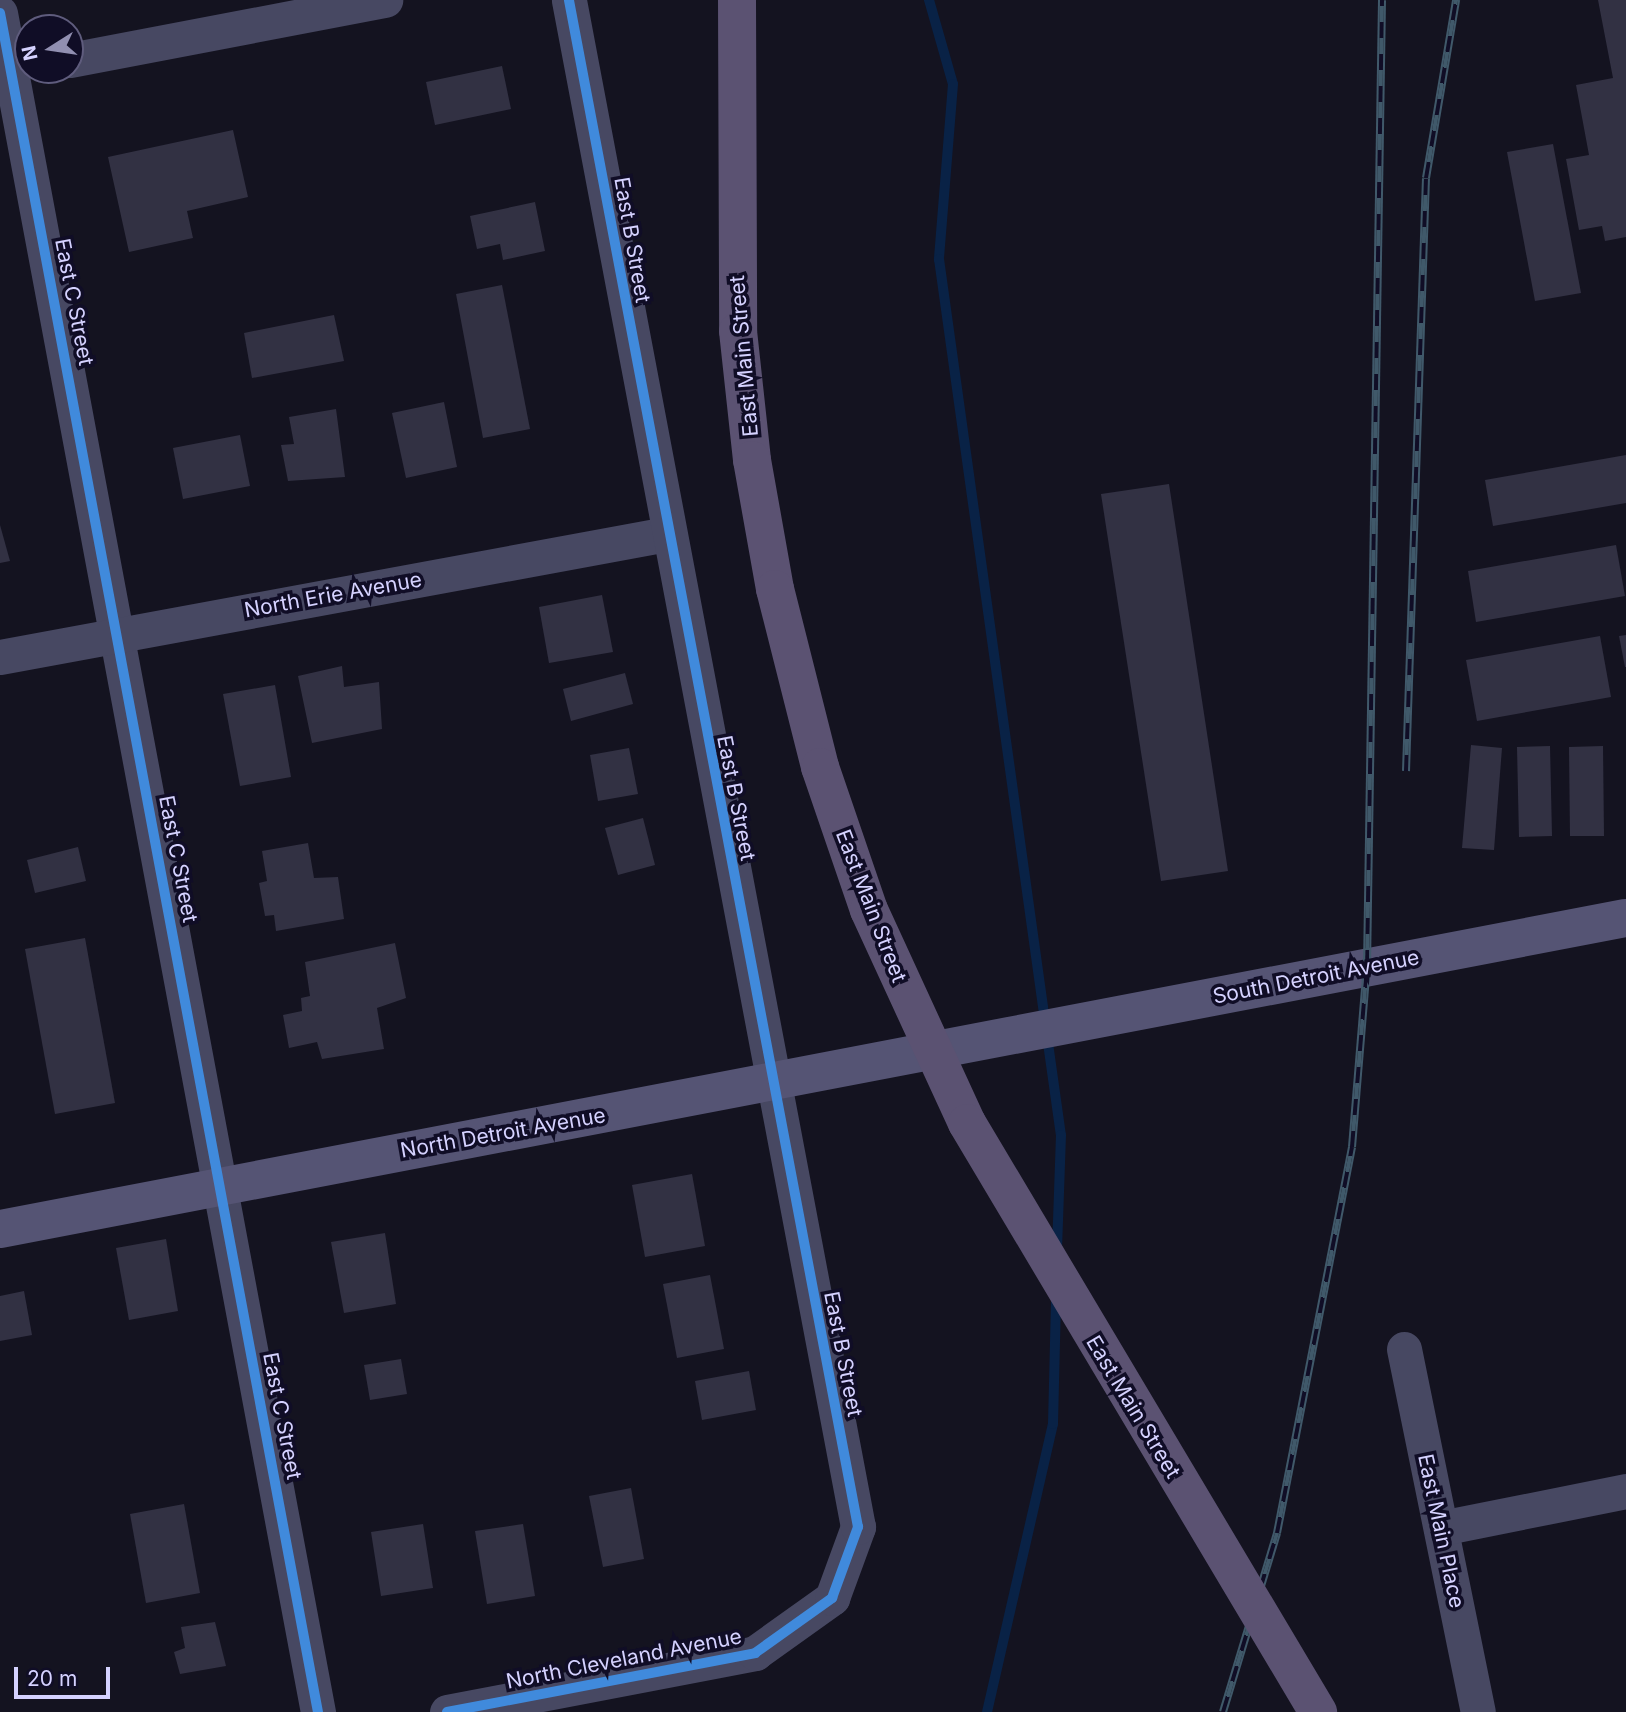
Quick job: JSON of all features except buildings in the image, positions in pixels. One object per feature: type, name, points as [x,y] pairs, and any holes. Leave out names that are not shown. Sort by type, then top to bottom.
[{"type":"main road","name":"East Main Street","points":[[737,0],[737,278],[752,460],[775,589],[820,767],[874,923],[967,1123],[1318,1712]]},
{"type":"street","points":[[84,57],[385,0]]},
{"type":"street","name":"East B Street","points":[[569,0],[771,1084],[858,1527],[832,1598]]},
{"type":"street","name":"East C Street","points":[[0,13],[13,71],[318,1712]]},
{"type":"street","name":"North Erie Avenue","points":[[0,657],[667,534]]},
{"type":"street","name":"South Detroit Avenue","points":[[1007,1040],[1626,918]]},
{"type":"street","name":"North Detroit Avenue","points":[[0,1229],[219,1185],[1007,1040]]},
{"type":"street","name":"East Main Place","points":[[1404,1349],[1478,1712]]},
{"type":"street","points":[[1441,1528],[1626,1491]]},
{"type":"street","name":"North Cleveland Avenue","points":[[447,1712],[755,1653],[832,1598]]},
{"type":"waterway","points":[[929,0],[953,84],[939,259],[1045,1021]]},
{"type":"waterway","points":[[1047,1036],[1061,1135],[1057,1251]]},
{"type":"waterway","points":[[987,1712],[1053,1424],[1056,1297]]},
{"type":"railway","points":[[1223,1712],[1277,1533],[1352,1147],[1367,966],[1382,0]]},
{"type":"railway","points":[[1406,771],[1426,178],[1456,0]]},
{"type":"cycle path","points":[[447,1712],[755,1653],[832,1598],[858,1527],[569,0]]},
{"type":"cycle path","points":[[0,13],[318,1712]]}]
